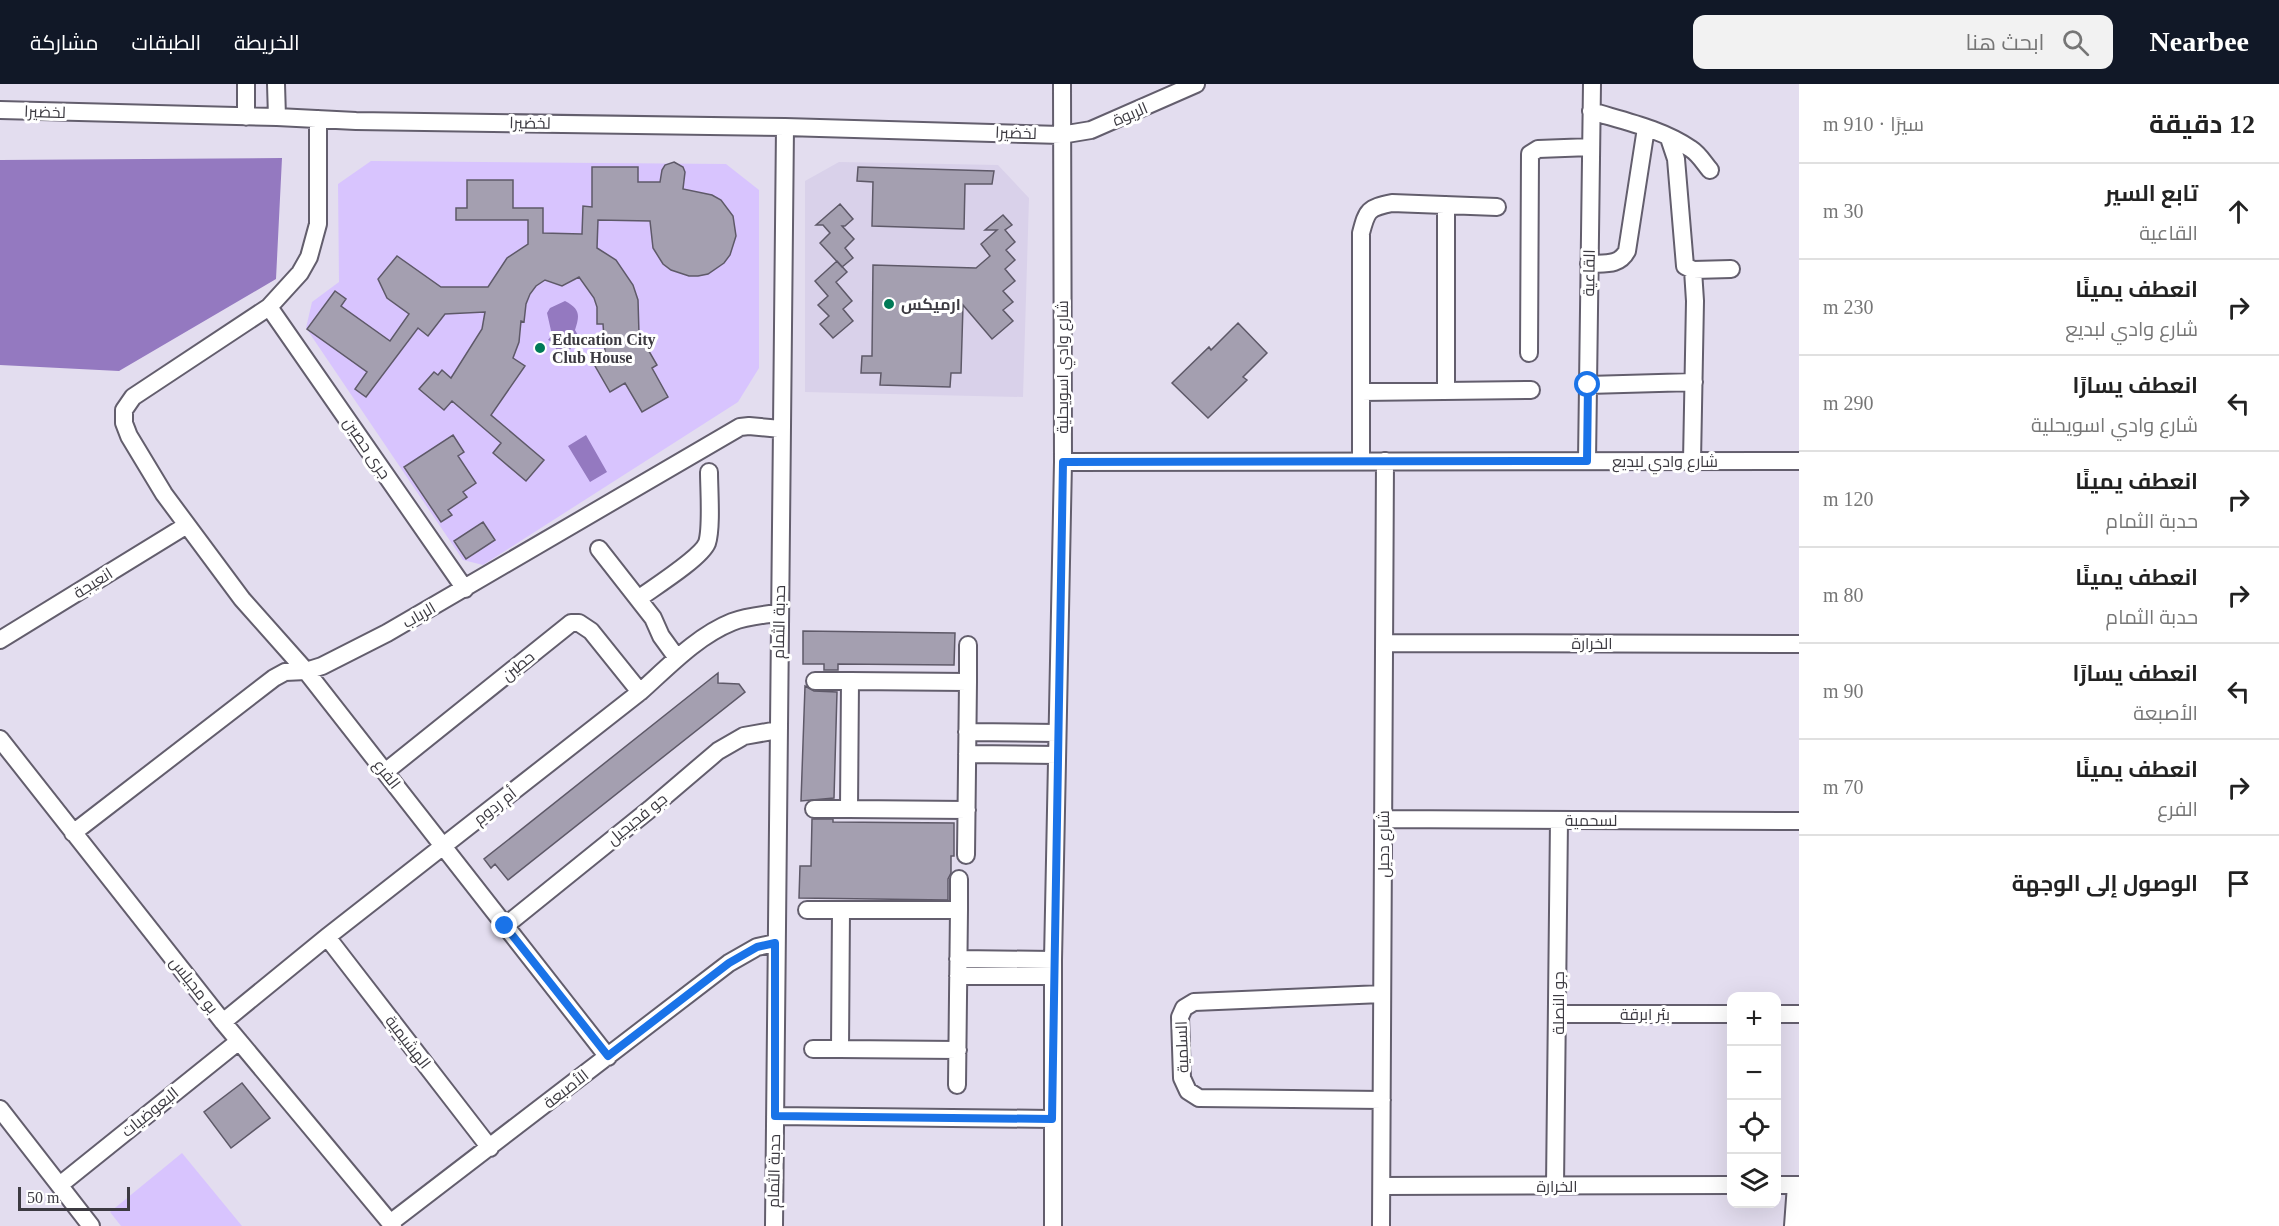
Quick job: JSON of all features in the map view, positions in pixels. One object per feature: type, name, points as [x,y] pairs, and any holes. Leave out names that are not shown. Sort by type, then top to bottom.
[{"type":"street","points":[[246,84],[246,117]]},
{"type":"street","points":[[276,84],[277,117]]},
{"type":"street","name":"شارع وادي اسويحلية","points":[[1053,1226],[1053,968],[1063,462],[1062,84]]},
{"type":"street","name":"الربوة","points":[[1061,135],[1091,130],[1196,84]]},
{"type":"street","name":"القاعية","points":[[1587,461],[1592,84]]},
{"type":"street","name":"لخضيرا","points":[[0,110],[1061,135]]},
{"type":"street","points":[[1592,111],[1646,128],[1669,138],[1693,150],[1710,170]]},
{"type":"street","points":[[268,307],[300,273],[315,242],[318,224],[318,119]]},
{"type":"street","name":"حدبة الثمام","points":[[774,1226],[778,614],[785,127]]},
{"type":"street","points":[[1589,264],[1617,263],[1624,258],[1627,251],[1646,128]]},
{"type":"street","points":[[1669,138],[1676,159],[1684,261],[1688,269],[1693,270],[1731,269]]},
{"type":"street","points":[[1529,353],[1529,158],[1533,150],[1538,149],[1591,147]]},
{"type":"street","points":[[1361,461],[1361,233],[1366,213],[1376,207],[1392,203],[1497,207]]},
{"type":"street","points":[[1446,205],[1446,391]]},
{"type":"street","points":[[1692,461],[1695,301],[1693,270]]},
{"type":"street","name":"الفرع","points":[[268,307],[133,397],[124,410],[124,423],[129,436],[164,494],[258,619],[306,670],[608,1056]]},
{"type":"street","name":"جرى حصين","points":[[268,307],[465,588]]},
{"type":"street","points":[[1588,385],[1694,382]]},
{"type":"street","points":[[1361,392],[1532,390]]},
{"type":"street","name":"الرباب","points":[[73,833],[274,678],[285,672],[322,666],[387,633],[740,427],[781,429]]},
{"type":"street","name":"شارع دحيل","points":[[1381,1226],[1385,461]]},
{"type":"street","name":"شارع وادي لبديع","points":[[1063,462],[1799,461]]},
{"type":"street","points":[[638,599],[695,557],[707,543],[709,472]]},
{"type":"street","name":"انعيجة","points":[[0,640],[187,525]]},
{"type":"street","points":[[599,549],[653,618],[668,629],[682,654]]},
{"type":"street","name":"أم ردوم","points":[[223,1022],[327,937],[640,692],[682,654],[731,622],[743,618],[778,614]]},
{"type":"street","name":"حطين","points":[[385,772],[571,623],[579,623],[591,631],[640,692]]},
{"type":"street","name":"الخرارة","points":[[1384,643],[1799,644]]},
{"type":"street","points":[[966,855],[968,645]]},
{"type":"street","points":[[815,681],[968,682]]},
{"type":"street","points":[[849,809],[850,681]]},
{"type":"street","name":"جو فحيحيل","points":[[505,926],[718,751],[744,736],[778,730]]},
{"type":"street","points":[[967,732],[1057,733]]},
{"type":"street","name":"بو مجيلس","points":[[0,739],[238,1041],[392,1224]]},
{"type":"street","points":[[967,754],[1057,755]]},
{"type":"street","points":[[814,809],[967,810]]},
{"type":"street","name":"لسحمية","points":[[1383,819],[1799,821]]},
{"type":"street","name":"جو النصلة","points":[[1555,1186],[1559,820]]},
{"type":"street","points":[[957,1085],[959,879]]},
{"type":"street","points":[[807,910],[959,910]]},
{"type":"street","points":[[840,1049],[841,910]]},
{"type":"street","name":"الهشيمية","points":[[327,937],[490,1148]]},
{"type":"street","name":"الأصبعة","points":[[392,1224],[729,963],[757,947],[775,943]]},
{"type":"street","points":[[958,968],[1053,968]]},
{"type":"street","name":"السلمية","points":[[1382,1100],[1199,1098],[1188,1091],[1182,1078],[1180,1017],[1184,1008],[1194,1002],[1383,994]]},
{"type":"street","name":"بئر ابرقة","points":[[1558,1014],[1727,1014]]},
{"type":"street","points":[[1781,1014],[1799,1014]]},
{"type":"street","name":"البعوضيات","points":[[61,1184],[238,1041]]},
{"type":"street","points":[[813,1049],[958,1050]]},
{"type":"street","points":[[0,1109],[92,1226]]},
{"type":"street","name":"حدبة الثمام","points":[[775,1116],[1052,1119]]},
{"type":"street","name":"الخرارة","points":[[1382,1186],[1727,1185]]},
{"type":"street","points":[[1781,1185],[1797,1185],[1793,1226]]},
{"type":"shaded area","points":[[282,158],[276,279],[119,371],[0,365],[0,160]]},
{"type":"shaded area","name":"Education City Club House","points":[[371,161],[726,164],[759,190],[759,368],[738,402],[483,565],[463,560],[306,328],[312,302],[339,282],[338,184]]},
{"type":"shaded area","points":[[839,162],[998,165],[1029,198],[1023,397],[805,392],[805,181]]},
{"type":"shaded area","points":[[565,301],[578,313],[575,330],[579,341],[573,344],[569,352],[565,351],[559,356],[553,342],[548,340],[552,335],[547,313],[550,308]]},
{"type":"shaded area","points":[[586,435],[607,472],[590,482],[568,446]]},
{"type":"shaded area","points":[[182,1153],[242,1226],[121,1226],[110,1212]]},
{"type":"building","points":[[674,162],[683,167],[685,172],[683,189],[712,195],[721,200],[733,216],[736,236],[730,255],[724,263],[708,274],[698,276],[689,276],[671,270],[663,264],[653,248],[650,221],[598,220],[597,248],[616,260],[633,285],[638,300],[639,334],[657,365],[652,368],[668,397],[642,412],[625,383],[610,392],[591,359],[605,351],[603,324],[597,324],[597,307],[594,298],[579,277],[562,286],[545,280],[530,294],[526,304],[524,322],[521,321],[519,342],[513,358],[525,366],[491,415],[544,460],[526,481],[493,453],[501,443],[452,401],[444,410],[419,389],[434,372],[438,375],[442,370],[451,378],[482,329],[485,312],[445,314],[428,336],[418,328],[366,397],[355,389],[367,372],[307,329],[335,291],[346,299],[341,306],[390,341],[409,314],[387,298],[378,279],[397,256],[441,287],[488,287],[507,258],[528,244],[528,220],[456,220],[456,208],[467,208],[467,180],[513,180],[513,208],[543,208],[543,233],[582,234],[583,206],[592,207],[592,167],[638,167],[638,182],[660,182],[665,165]]},
{"type":"building","points":[[858,167],[994,171],[992,184],[965,184],[964,229],[872,226],[873,182],[857,181]]},
{"type":"building","points":[[840,204],[853,219],[842,226],[854,239],[845,248],[853,258],[842,267],[820,243],[830,233],[823,225],[816,225]]},
{"type":"building","points":[[1003,215],[1012,225],[1005,230],[1015,242],[1006,250],[1015,260],[1005,269],[1015,281],[1003,291],[1013,302],[1003,310],[1013,321],[992,339],[963,305],[961,373],[951,373],[950,387],[880,385],[881,373],[861,373],[862,356],[872,356],[873,265],[976,268],[990,256],[981,244],[997,230],[985,230]]},
{"type":"building","points":[[837,261],[847,272],[836,282],[852,301],[843,309],[853,321],[833,338],[820,324],[829,316],[818,305],[828,296],[815,281]]},
{"type":"building","points":[[1238,323],[1267,353],[1243,377],[1247,380],[1208,418],[1172,383],[1209,347],[1211,350]]},
{"type":"building","points":[[453,435],[464,452],[458,456],[476,483],[463,492],[467,497],[448,510],[452,515],[441,522],[404,467]]},
{"type":"building","points":[[483,522],[495,540],[466,559],[454,541]]},
{"type":"building","points":[[803,631],[955,633],[954,665],[838,664],[838,670],[824,670],[824,664],[803,664]]},
{"type":"building","points":[[718,673],[718,683],[739,684],[745,692],[508,880],[495,864],[491,868],[484,859]]},
{"type":"building","points":[[805,686],[814,691],[837,692],[834,798],[801,801]]},
{"type":"building","points":[[812,819],[833,819],[833,822],[954,823],[954,856],[951,856],[948,900],[799,898],[800,866],[811,866]]},
{"type":"building","points":[[242,1083],[270,1118],[231,1148],[204,1112]]},
{"type":"place","name":"ارميكس","points":[[889,304]]},
{"type":"place","name":"Education City Club House","points":[[540,348]]},
{"type":"route","points":[[505,926],[608,1056],[742,954],[757,947],[775,943],[775,1116],[1052,1119],[1063,462],[1587,461],[1588,385]]}]
